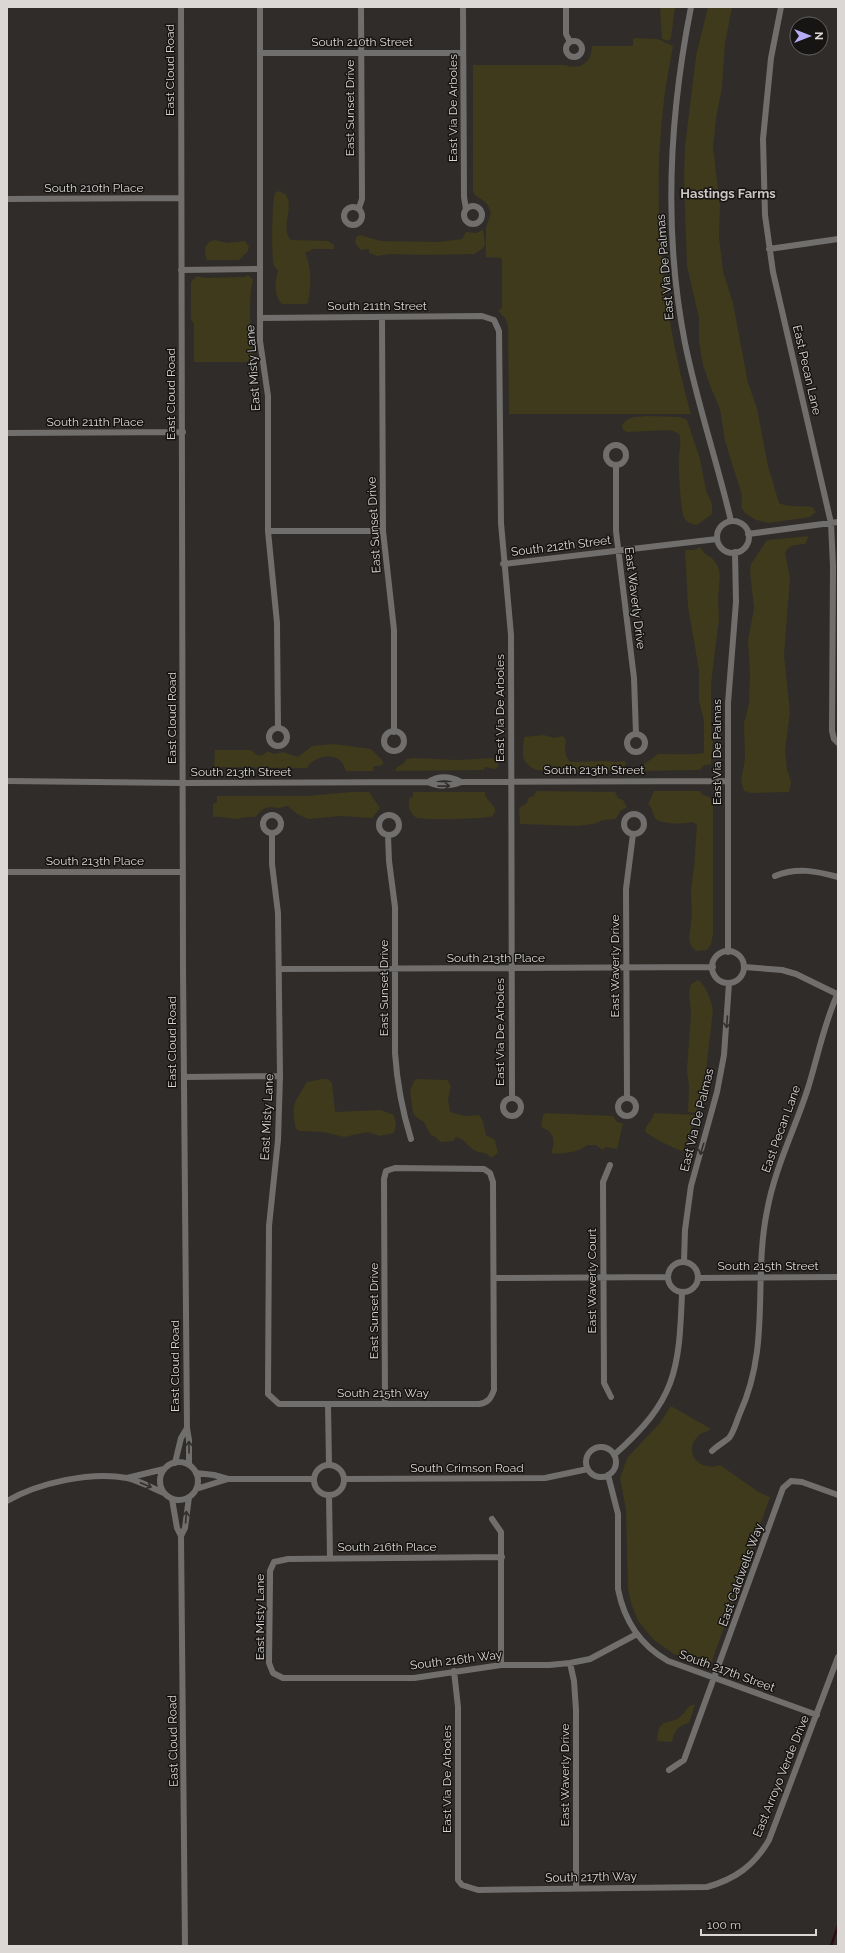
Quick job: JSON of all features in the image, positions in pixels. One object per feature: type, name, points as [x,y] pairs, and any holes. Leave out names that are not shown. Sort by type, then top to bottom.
[{"type":"street","name":"East Cloud Road","points":[[181,7],[184,1077],[187,1428],[189,1440],[189,1465]]},
{"type":"street","name":"East Misty Lane","points":[[260,7],[260,318],[261,355],[268,396],[268,531],[277,623],[278,728]]},
{"type":"street","name":"East Sunset Drive","points":[[359,208],[362,199],[361,7]]},
{"type":"street","name":"East Via De Arboles","points":[[463,7],[464,197],[466,209]]},
{"type":"street","points":[[566,7],[566,34],[570,42]]},
{"type":"street","name":"East Via De Palmas","points":[[691,7],[679,73],[673,133],[670,187],[672,251],[681,322],[691,371],[724,490],[731,521]]},
{"type":"street","name":"East Pecan Lane","points":[[781,7],[772,58],[763,139],[765,215],[769,249],[831,523],[833,566],[832,731],[836,741]]},
{"type":"street","name":"South 210th Street","points":[[260,53],[463,53]]},
{"type":"street","name":"South 210th Place","points":[[7,199],[182,198]]},
{"type":"street","points":[[769,249],[838,239]]},
{"type":"street","points":[[182,270],[260,269]]},
{"type":"street","name":"South 211th Street","points":[[260,318],[482,316],[494,320]]},
{"type":"street","name":"East Sunset Drive","points":[[382,317],[383,531],[394,630],[394,732]]},
{"type":"street","name":"East Via De Arboles","points":[[494,320],[500,331],[501,523],[503,564],[510,617],[512,1098]]},
{"type":"street","name":"South 211th Place","points":[[7,433],[183,432]]},
{"type":"street","name":"East Waverly Drive","points":[[616,465],[618,550],[633,673],[636,734]]},
{"type":"street","points":[[731,521],[740,523],[744,526],[748,534],[747,544],[740,551],[735,552],[730,552],[721,548],[717,539],[720,527],[731,521]]},
{"type":"street","points":[[748,534],[838,522]]},
{"type":"street","points":[[268,531],[383,531]]},
{"type":"street","name":"South 212th Street","points":[[503,564],[717,539]]},
{"type":"street","name":"East Via De Palmas","points":[[728,952],[728,703],[736,602],[735,552]]},
{"type":"street","name":"South 213th Street","points":[[7,781],[183,783],[428,782],[436,786],[453,786],[460,782],[728,781]]},
{"type":"street","name":"East Misty Lane","points":[[272,833],[272,864],[278,913],[280,969],[280,1076],[278,1140],[269,1226],[268,1266],[268,1394],[274,1400]]},
{"type":"street","name":"East Waverly Drive","points":[[626,1098],[626,889],[633,834]]},
{"type":"street","name":"East Sunset Drive","points":[[388,835],[389,861],[395,907],[397,1077],[401,1106],[411,1139]]},
{"type":"street","points":[[775,876],[796,870],[812,871],[838,877]]},
{"type":"street","name":"South 213th Place","points":[[7,872],[183,872]]},
{"type":"street","points":[[728,952],[737,954],[741,958],[744,967],[741,977],[728,983],[716,977],[713,967],[717,956],[728,952]]},
{"type":"street","name":"South 213th Place","points":[[280,969],[713,967]]},
{"type":"street","points":[[744,967],[782,970],[796,974],[838,993]]},
{"type":"street","name":"East Via De Palmas","points":[[684,1262],[685,1230],[690,1193],[717,1092],[724,1055],[728,983]]},
{"type":"street","name":"East Pecan Lane","points":[[712,1451],[730,1437],[745,1403],[753,1378],[758,1351],[764,1231],[774,1181],[782,1155],[808,1087],[818,1050],[838,993]]},
{"type":"street","points":[[184,1077],[280,1076]]},
{"type":"street","name":"East Waverly Court","points":[[610,1165],[603,1182],[603,1277],[604,1383],[611,1397]]},
{"type":"street","name":"East Sunset Drive","points":[[385,1404],[384,1180],[386,1171],[395,1168],[484,1169],[490,1173],[493,1182],[494,1278]]},
{"type":"street","points":[[684,1262],[692,1265],[698,1273],[698,1278],[695,1287],[682,1293],[670,1286],[668,1277],[669,1272],[675,1264],[684,1262]]},
{"type":"street","points":[[494,1278],[668,1277]]},
{"type":"street","name":"South 215th Street","points":[[698,1278],[838,1277]]},
{"type":"street","name":"South 215th Way","points":[[274,1400],[279,1404],[328,1405],[485,1403],[491,1398],[494,1390],[494,1278]]},
{"type":"street","points":[[614,1455],[635,1436],[652,1417],[669,1388],[679,1355],[682,1293]]},
{"type":"street","points":[[328,1405],[329,1464]]},
{"type":"street","name":"East Cloud Road","points":[[175,1462],[182,1438],[187,1428]]},
{"type":"street","points":[[603,1447],[608,1449],[614,1455],[616,1459],[614,1468],[608,1475],[603,1477],[594,1475],[588,1469],[586,1460],[588,1455],[594,1449],[603,1447]]},
{"type":"street","points":[[7,1501],[17,1495],[72,1479],[95,1476],[126,1478],[164,1469],[175,1462],[189,1465],[196,1473],[198,1481],[196,1489],[189,1497],[178,1500],[172,1499],[164,1493],[126,1478]]},
{"type":"street","points":[[329,1464],[334,1465],[341,1470],[345,1479],[342,1488],[338,1492],[329,1495],[320,1492],[314,1479],[320,1467],[329,1464]]},
{"type":"street","points":[[164,1469],[160,1484],[164,1493]]},
{"type":"street","name":"South Crimson Road","points":[[345,1479],[545,1478],[588,1469]]},
{"type":"street","points":[[196,1473],[214,1475],[228,1479],[314,1479]]},
{"type":"street","points":[[608,1475],[618,1514],[618,1589],[627,1619],[636,1634]]},
{"type":"street","points":[[196,1489],[228,1479]]},
{"type":"street","name":"East Caldwells Way","points":[[669,1770],[684,1760],[783,1488],[791,1482],[802,1482],[838,1495]]},
{"type":"street","points":[[329,1495],[330,1558]]},
{"type":"street","name":"East Cloud Road","points":[[185,1946],[182,1536],[185,1528],[189,1497]]},
{"type":"street","name":"East Cloud Road","points":[[172,1499],[177,1528],[182,1536]]},
{"type":"street","points":[[492,1519],[501,1532],[501,1665]]},
{"type":"street","name":"South 216th Place","points":[[274,1562],[288,1559],[330,1558],[502,1557]]},
{"type":"street","name":"East Misty Lane","points":[[273,1673],[269,1663],[270,1571],[274,1562]]},
{"type":"street","name":"South 216th Way","points":[[273,1673],[283,1678],[414,1678],[501,1665],[570,1663],[590,1659],[636,1634]]},
{"type":"street","name":"South 217th Street","points":[[636,1634],[653,1651],[668,1661],[817,1715]]},
{"type":"street","name":"East Arroyo Verde Drive","points":[[720,1883],[745,1870],[761,1853],[769,1840],[838,1657]]},
{"type":"street","name":"East Waverly Drive","points":[[570,1663],[574,1681],[576,1710],[576,1887]]},
{"type":"street","name":"East Via De Arboles","points":[[454,1671],[458,1707],[458,1880],[462,1886]]},
{"type":"street","name":"South 217th Way","points":[[462,1886],[478,1890],[576,1887],[707,1887],[720,1883]]},
{"type":"shaded area","points":[[660,7],[675,7],[671,38],[668,41],[662,39]]},
{"type":"shaded area","points":[[708,7],[732,7],[725,44],[722,87],[713,147],[720,206],[719,237],[723,271],[733,303],[748,383],[757,408],[768,466],[779,503],[783,505],[812,507],[816,512],[810,517],[769,523],[756,520],[745,513],[741,507],[742,495],[725,441],[720,409],[703,365],[699,342],[699,318],[687,266],[684,179],[685,146],[696,56]]},
{"type":"shaded area","points":[[633,38],[658,39],[673,46],[665,93],[660,139],[659,219],[666,298],[681,376],[691,414],[509,414],[508,325],[505,318],[498,311],[502,308],[502,258],[486,257],[486,228],[491,213],[487,204],[473,192],[473,65],[565,65],[576,67],[587,61],[590,57],[592,46],[633,46]]},
{"type":"shaded area","points":[[278,191],[285,194],[288,199],[289,210],[287,229],[291,240],[328,241],[334,245],[334,249],[313,249],[305,253],[309,264],[310,291],[308,303],[305,304],[282,304],[276,292],[278,270],[275,268],[273,261],[272,230],[274,198],[275,193]]},
{"type":"shaded area","points":[[483,230],[485,244],[482,249],[474,254],[390,254],[377,256],[369,253],[369,249],[360,250],[355,242],[357,236],[360,235],[381,241],[439,242],[462,239],[466,232],[476,233]]},
{"type":"shaded area","points":[[215,240],[227,243],[245,241],[249,247],[248,251],[239,260],[207,260],[205,247],[211,241]]},
{"type":"shaded area","points":[[248,275],[253,280],[250,310],[254,362],[194,362],[194,324],[191,319],[191,282],[197,276],[205,278],[244,277]]},
{"type":"shaded area","points":[[646,416],[680,417],[687,420],[700,459],[706,490],[712,504],[712,514],[697,525],[691,524],[684,518],[683,515],[679,480],[679,434],[671,430],[627,432],[623,430],[622,425],[627,420]]},
{"type":"shaded area","points":[[809,536],[805,544],[794,545],[788,548],[785,553],[790,578],[784,655],[790,713],[785,750],[787,769],[791,782],[789,792],[751,793],[744,791],[741,781],[745,759],[744,723],[749,704],[750,675],[748,641],[754,608],[750,571],[751,564],[767,540]]},
{"type":"shaded area","points":[[700,547],[704,553],[712,558],[718,566],[720,575],[718,599],[719,619],[711,684],[711,731],[713,738],[711,764],[703,766],[700,770],[638,771],[658,754],[704,753],[704,721],[699,701],[699,670],[688,607],[685,550],[694,550]]},
{"type":"shaded area","points":[[544,735],[554,738],[563,736],[566,740],[566,754],[570,762],[625,761],[626,764],[622,770],[536,770],[524,760],[524,737]]},
{"type":"shaded area","points":[[334,744],[371,749],[383,761],[383,764],[380,766],[373,766],[373,771],[346,771],[340,760],[332,757],[324,757],[312,762],[307,768],[214,767],[215,750],[252,750],[257,755],[264,754],[267,751],[274,754],[283,752],[298,757],[312,746]]},
{"type":"shaded area","points":[[492,758],[498,762],[498,767],[495,769],[485,767],[484,770],[395,771],[397,767],[403,764],[407,759],[458,760]]},
{"type":"shaded area","points":[[536,791],[615,792],[618,798],[623,800],[627,807],[620,811],[616,819],[604,820],[593,824],[577,826],[520,824],[519,808],[527,803],[528,798],[534,796]]},
{"type":"shaded area","points":[[654,791],[700,791],[702,794],[713,799],[713,934],[711,944],[707,950],[696,951],[691,946],[689,939],[692,914],[691,891],[697,825],[693,822],[662,822],[655,818],[651,807],[648,804]]},
{"type":"shaded area","points":[[369,792],[380,808],[372,818],[340,816],[308,819],[297,814],[288,806],[263,809],[256,817],[236,819],[213,817],[213,804],[217,802],[217,796],[306,796]]},
{"type":"shaded area","points":[[413,792],[485,792],[485,796],[495,808],[495,812],[492,816],[480,818],[417,818],[411,812],[409,807],[409,799],[413,796]]},
{"type":"shaded area","points":[[698,980],[706,989],[713,1010],[706,1071],[696,1113],[688,1112],[689,1086],[687,1071],[691,1013],[689,993],[691,984]]},
{"type":"shaded area","points":[[328,1079],[332,1083],[335,1112],[381,1110],[394,1115],[396,1125],[394,1133],[380,1136],[367,1132],[344,1137],[323,1132],[300,1131],[296,1129],[294,1108],[297,1099],[307,1082]]},
{"type":"shaded area","points":[[415,1080],[447,1080],[451,1086],[448,1099],[450,1112],[465,1116],[479,1115],[483,1121],[486,1135],[495,1140],[498,1153],[491,1158],[485,1153],[474,1150],[459,1138],[456,1137],[453,1141],[440,1142],[437,1138],[430,1134],[424,1122],[413,1113],[410,1090]]},
{"type":"shaded area","points":[[546,1113],[613,1116],[617,1122],[623,1123],[617,1149],[606,1147],[602,1150],[596,1145],[587,1145],[570,1152],[560,1154],[551,1153],[553,1137],[549,1131],[541,1127],[543,1115]]},
{"type":"shaded area","points":[[654,1113],[696,1115],[683,1151],[651,1136],[645,1131]]},
{"type":"shaded area","points":[[671,1406],[711,1429],[699,1435],[694,1442],[692,1449],[696,1460],[706,1466],[720,1465],[760,1493],[770,1497],[712,1661],[708,1666],[674,1654],[654,1640],[638,1621],[631,1603],[628,1589],[626,1510],[620,1478],[627,1458],[659,1424]]},
{"type":"shaded area","points":[[695,1705],[689,1723],[679,1727],[672,1742],[657,1741],[658,1733],[662,1724],[677,1719],[688,1707]]},
{"type":"waterway","points":[[831,1946],[838,1926]]},
{"type":"district","name":"Hastings Farms","points":[[728,193]]}]
